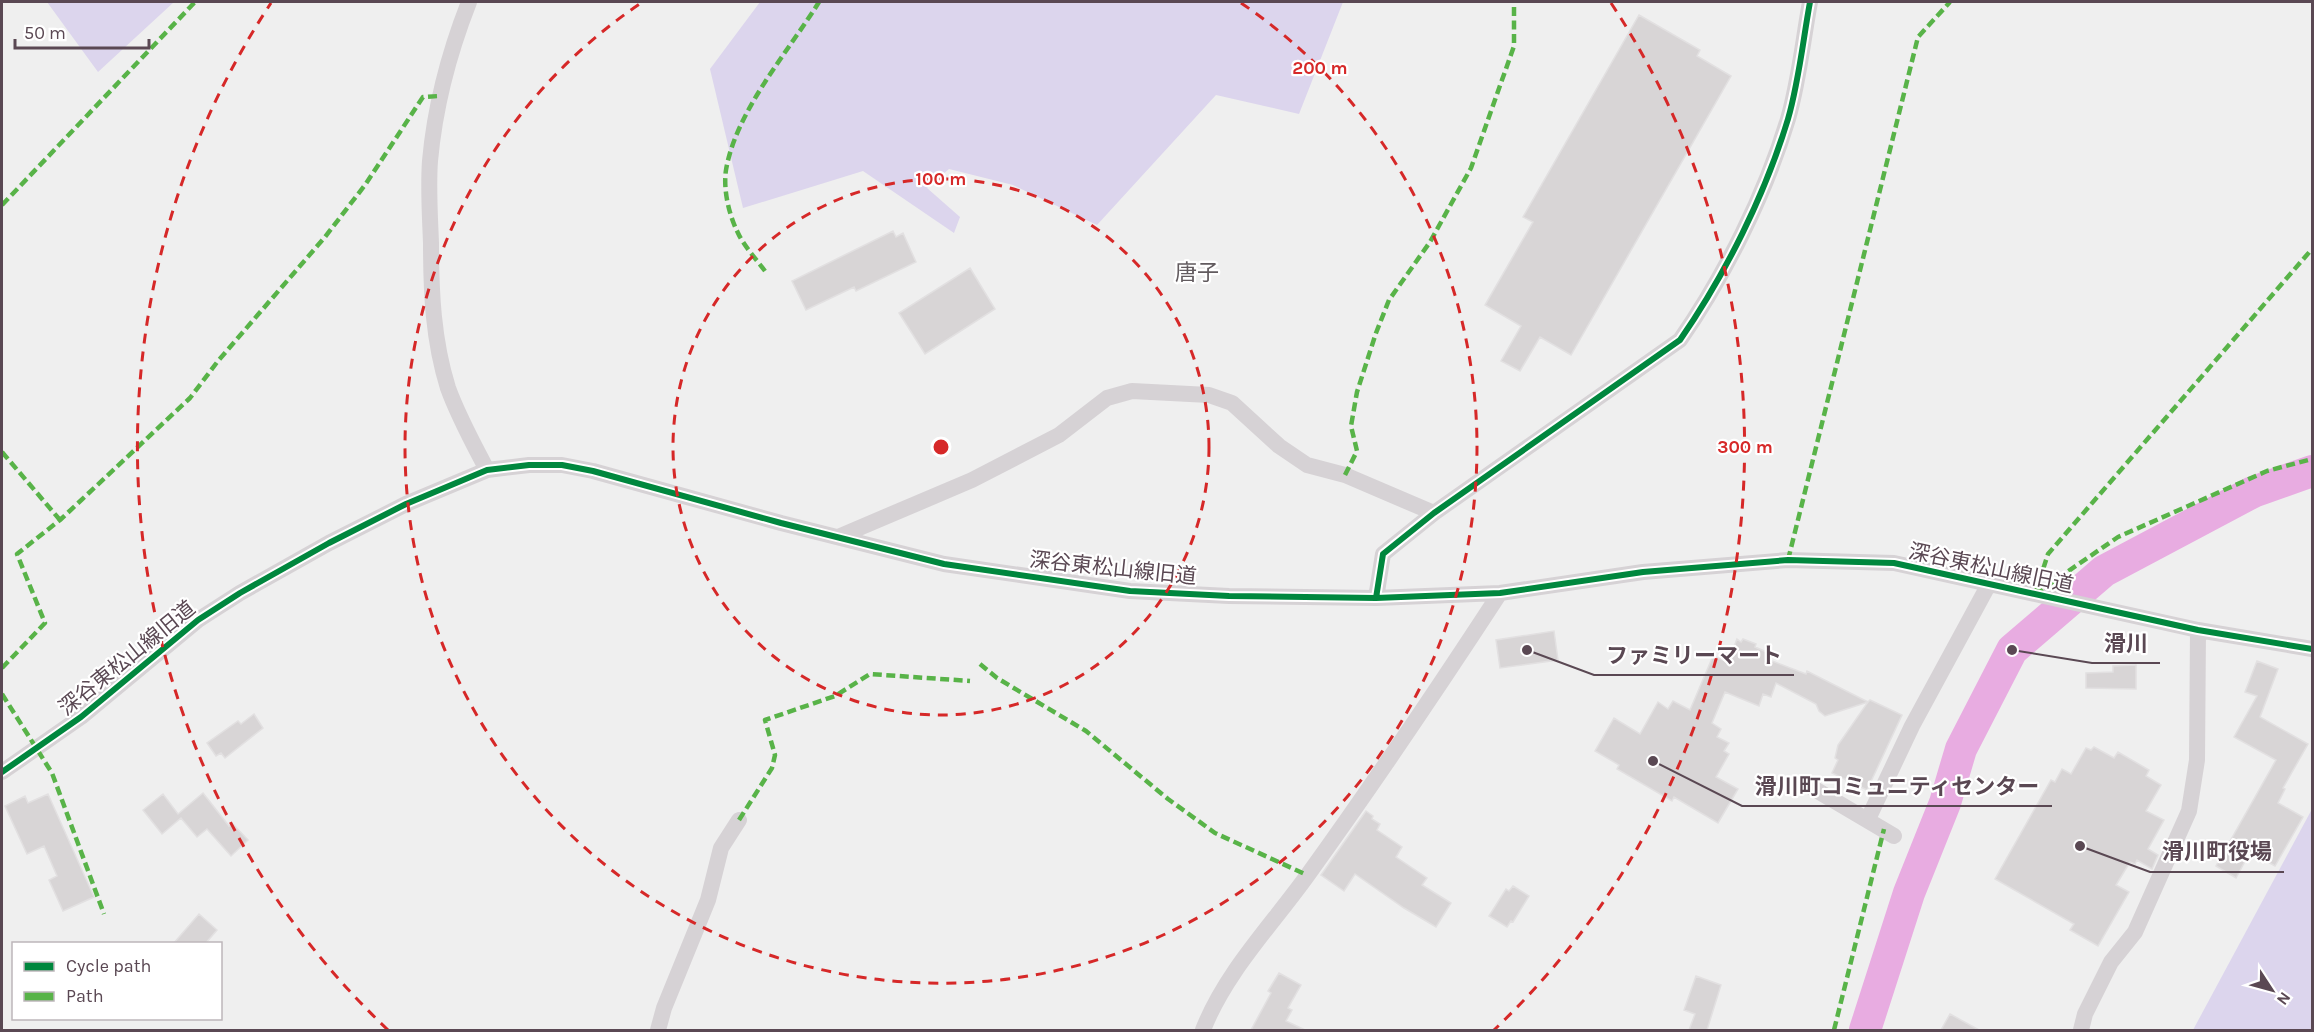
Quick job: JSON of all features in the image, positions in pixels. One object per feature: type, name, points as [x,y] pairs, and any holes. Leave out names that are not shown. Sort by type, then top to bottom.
[{"type":"street","points":[[469,2],[454,41],[439,96],[430,162],[431,292],[439,351],[449,388],[459,415],[487,470]]},
{"type":"street","points":[[1376,598],[1383,554],[1434,513],[1680,340],[1702,308],[1762,189],[1788,118],[1810,2]]},
{"type":"street","points":[[838,537],[972,480],[1059,435],[1107,398],[1132,391],[1209,395],[1232,403],[1279,446],[1307,465],[1345,475],[1434,513]]},
{"type":"street","name":"深谷東松山線旧道","points":[[2,772],[81,717],[198,620],[240,593],[328,543],[406,504],[487,470],[528,465],[562,465],[593,471],[944,564],[1130,591],[1229,596],[1376,598],[1500,593],[1643,572],[1788,560],[1894,563],[2198,630],[2313,649]]},
{"type":"street","points":[[1868,819],[1912,726],[1989,584]]},
{"type":"street","points":[[1203,1030],[1212,1007],[1235,971],[1307,876],[1446,676],[1500,593]]},
{"type":"street","points":[[2081,1030],[2085,1014],[2111,963],[2135,932],[2189,812],[2197,760],[2198,630]]},
{"type":"street","points":[[1806,784],[1894,836]]},
{"type":"street","points":[[658,1030],[664,1008],[708,900],[721,848],[739,820]]},
{"type":"shaded area","points":[[47,2],[174,2],[98,72]]},
{"type":"shaded area","points":[[760,2],[1343,2],[1299,114],[1216,95],[1097,225],[1013,185],[949,169],[927,188],[960,217],[954,233],[863,171],[743,208],[710,69]]},
{"type":"shaded area","points":[[2312,809],[2312,1030],[2193,1030]]},
{"type":"building","points":[[1639,15],[1700,50],[1697,56],[1731,76],[1571,355],[1540,337],[1520,371],[1501,361],[1521,326],[1485,305],[1533,222],[1523,217]]},
{"type":"building","points":[[893,231],[896,237],[903,233],[916,262],[856,291],[854,287],[806,310],[792,281]]},
{"type":"building","points":[[970,268],[995,309],[925,354],[899,313]]},
{"type":"building","points":[[1554,631],[1558,660],[1500,668],[1496,640]]},
{"type":"building","points":[[1737,639],[1741,642],[1743,639],[1756,644],[1755,647],[1769,653],[1767,659],[1806,674],[1807,671],[1868,702],[1825,716],[1816,704],[1776,683],[1771,697],[1763,694],[1759,706],[1725,692],[1712,723],[1721,729],[1717,737],[1729,743],[1724,751],[1729,754],[1716,777],[1738,789],[1718,823],[1674,797],[1672,801],[1617,769],[1619,765],[1595,751],[1614,718],[1640,734],[1658,702],[1668,709],[1673,701],[1690,710],[1713,656],[1728,662]]},
{"type":"building","points":[[2257,661],[2278,669],[2260,717],[2308,744],[2283,788],[2285,789],[2278,803],[2303,817],[2275,866],[2250,852],[2236,878],[2216,866],[2276,760],[2234,737],[2257,696],[2245,692]]},
{"type":"building","points":[[2136,665],[2136,689],[2086,688],[2086,673],[2113,672],[2113,666]]},
{"type":"building","points":[[1870,700],[1902,715],[1867,790],[1832,773],[1838,760],[1835,758],[1838,745]]},
{"type":"building","points":[[254,714],[263,728],[225,758],[221,753],[216,756],[207,743],[238,721],[241,724]]},
{"type":"building","points":[[2094,747],[2114,758],[2118,752],[2149,770],[2146,776],[2161,785],[2146,811],[2164,820],[2148,849],[2158,855],[2152,869],[2137,860],[2135,864],[2130,862],[2116,885],[2129,892],[2098,946],[2070,930],[2074,924],[1995,879],[2051,780],[2055,782],[2062,769],[2071,774],[2086,748],[2091,750]]},
{"type":"building","points":[[203,793],[229,826],[232,823],[248,840],[231,856],[207,829],[197,837],[181,818],[162,834],[143,810],[163,794],[178,814]]},
{"type":"building","points":[[48,794],[94,897],[63,911],[49,880],[57,876],[44,846],[27,854],[5,806],[25,796],[28,803]]},
{"type":"building","points":[[1366,811],[1380,824],[1377,830],[1402,847],[1396,857],[1427,878],[1422,885],[1451,903],[1436,927],[1355,874],[1344,891],[1321,875]]},
{"type":"building","points":[[1513,886],[1529,896],[1513,922],[1511,921],[1507,927],[1489,916],[1506,889],[1509,891]]},
{"type":"building","points":[[199,914],[217,930],[207,942],[175,942]]},
{"type":"building","points":[[1279,973],[1301,985],[1288,1008],[1292,1010],[1286,1021],[1305,1030],[1251,1030],[1271,993],[1268,991]]},
{"type":"building","points":[[1696,976],[1721,985],[1707,1030],[1689,1030],[1695,1014],[1684,1010]]},
{"type":"building","points":[[1950,1014],[1979,1030],[1941,1030]]},
{"type":"waterway","points":[[1865,1030],[1909,893],[1945,803],[1961,749],[2012,650],[2104,571],[2253,492],[2312,471]]},
{"type":"marked path","points":[[2,205],[195,2]]},
{"type":"marked path","points":[[765,271],[743,243],[735,226],[726,194],[726,170],[740,126],[752,104],[819,2]]},
{"type":"marked path","points":[[1345,475],[1357,451],[1351,426],[1357,392],[1376,333],[1389,300],[1430,242],[1471,168],[1514,46],[1514,2]]},
{"type":"marked path","points":[[1788,560],[1918,37],[1950,2]]},
{"type":"marked path","points":[[2,668],[45,623],[17,554],[60,520],[190,398],[218,361],[325,237],[365,185],[423,97],[439,96]]},
{"type":"marked path","points":[[2035,594],[2048,554],[2312,249]]},
{"type":"marked path","points":[[2,452],[60,520]]},
{"type":"marked path","points":[[2035,594],[2118,537],[2267,471],[2312,459]]},
{"type":"marked path","points":[[980,664],[997,678],[1086,731],[1168,799],[1215,833],[1307,875]]},
{"type":"marked path","points":[[739,820],[772,768],[775,755],[765,720],[835,696],[870,674],[970,681]]},
{"type":"marked path","points":[[2,694],[52,773],[104,914]]},
{"type":"marked path","points":[[1834,1030],[1884,829]]},
{"type":"cycle path","points":[[1376,598],[1383,554],[1434,513],[1680,340],[1728,262],[1756,205],[1779,148],[1792,105],[1810,2]]},
{"type":"cycle path","points":[[2,772],[81,717],[198,620],[240,593],[329,543],[406,504],[487,470],[529,465],[562,465],[593,471],[781,523],[944,564],[1130,591],[1229,596],[1376,598],[1500,593],[1643,572],[1788,560],[1894,563],[2198,630],[2312,649]]},
{"type":"place","name":"ファミリーマート","points":[[1527,650]]},
{"type":"place","name":"滑川","points":[[2012,650]]},
{"type":"place","name":"滑川町コミュニティセンター","points":[[1653,761]]},
{"type":"place","name":"滑川町役場","points":[[2080,846]]},
{"type":"district","name":"唐子","points":[[1197,273]]}]
